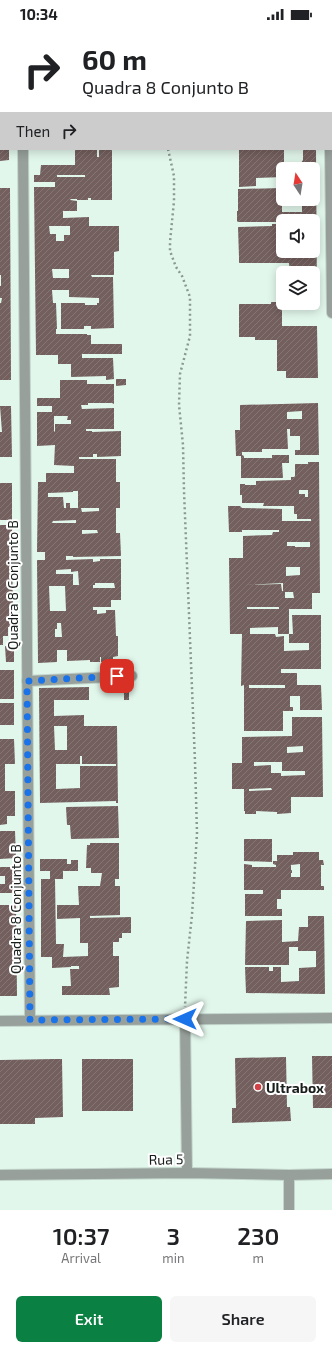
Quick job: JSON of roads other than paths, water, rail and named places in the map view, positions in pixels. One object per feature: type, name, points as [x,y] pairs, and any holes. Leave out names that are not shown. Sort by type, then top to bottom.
[{"type":"street","name":"Quadra 8 Conjunto B","points":[[23,150],[30,1020]]},
{"type":"street","points":[[330,150],[332,313]]},
{"type":"street","points":[[27,681],[132,676]]},
{"type":"street","points":[[0,1020],[332,1018]]},
{"type":"street","points":[[185,1019],[187,1173]]},
{"type":"street","name":"Rua 5","points":[[0,1175],[187,1173],[289,1175],[332,1174]]},
{"type":"street","points":[[289,1175],[289,1210]]},
{"type":"place","name":"Ultrabox","points":[[258,1087]]}]
